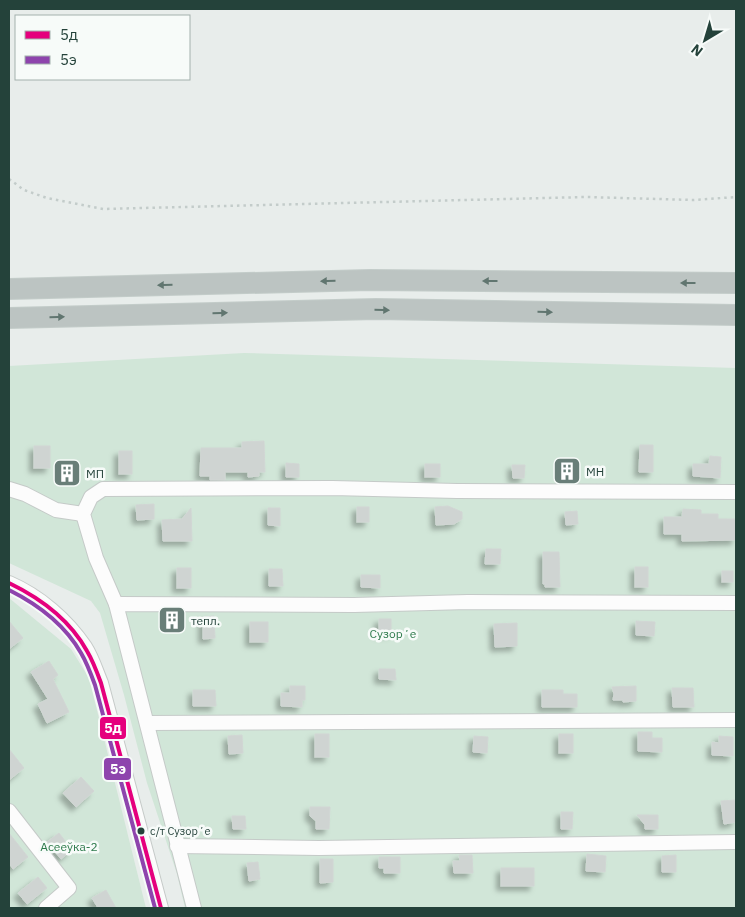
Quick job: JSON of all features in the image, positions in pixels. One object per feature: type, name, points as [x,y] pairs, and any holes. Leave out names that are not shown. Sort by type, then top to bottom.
[{"type":"highway","points":[[9,289],[370,280],[736,283]]},
{"type":"highway","points":[[9,318],[376,309],[736,315]]},
{"type":"street","points":[[194,908],[116,604],[96,558],[83,514],[91,497],[103,489],[332,488],[457,491],[736,492]]},
{"type":"street","points":[[9,489],[25,494],[56,510],[83,514]]},
{"type":"street","points":[[9,584],[42,602],[64,622],[86,648],[101,682],[161,908]]},
{"type":"street","points":[[116,604],[736,603]]},
{"type":"street","points":[[146,723],[736,720]]},
{"type":"street","points":[[9,811],[68,888],[46,908]]},
{"type":"street","points":[[177,846],[319,848],[736,842]]},
{"type":"path","points":[[9,179],[24,190],[47,198],[102,208],[586,198],[694,200],[736,197]]},
{"type":"green space","name":"Сузорʼе","points":[[244,353],[736,368],[736,908],[185,908],[177,874],[147,783],[100,613],[91,601],[9,563],[9,366]]},
{"type":"green space","name":"Асееўка-2","points":[[9,598],[71,649],[89,678],[146,908],[9,908]]},
{"type":"building","points":[[264,441],[265,472],[259,472],[259,476],[248,477],[248,472],[225,472],[225,480],[210,480],[210,476],[200,476],[201,448],[242,448],[242,442]]},
{"type":"building","points":[[640,445],[653,445],[653,472],[639,472]]},
{"type":"building","points":[[34,446],[50,446],[50,468],[34,468]]},
{"type":"building","points":[[119,451],[132,451],[132,474],[119,474]]},
{"type":"building","points":[[710,456],[721,457],[720,478],[693,476],[693,464],[709,464]]},
{"type":"building","points":[[286,463],[299,464],[299,477],[286,477]]},
{"type":"building","points":[[425,464],[440,464],[440,477],[425,477]]},
{"type":"building","points":[[512,465],[525,465],[524,478],[513,478]]},
{"type":"building","points":[[154,504],[154,519],[137,520],[136,505]]},
{"type":"building","points":[[448,506],[462,512],[462,519],[454,524],[436,525],[435,507]]},
{"type":"building","points":[[357,507],[369,507],[369,522],[357,522]]},
{"type":"building","points":[[191,508],[192,541],[163,541],[162,520],[182,519]]},
{"type":"building","points":[[268,508],[280,508],[280,526],[268,525]]},
{"type":"building","points":[[683,509],[701,510],[701,514],[718,514],[718,519],[736,519],[736,540],[682,541],[682,534],[664,534],[664,517],[682,517]]},
{"type":"building","points":[[577,511],[578,524],[566,525],[565,512]]},
{"type":"building","points":[[486,549],[501,549],[500,564],[485,564]]},
{"type":"building","points":[[543,552],[559,552],[560,587],[545,587],[545,584],[543,584]]},
{"type":"building","points":[[635,567],[648,567],[648,587],[635,587]]},
{"type":"building","points":[[177,568],[191,568],[191,588],[177,588]]},
{"type":"building","points":[[269,569],[282,569],[283,586],[269,586]]},
{"type":"building","points":[[722,571],[733,571],[733,582],[722,582]]},
{"type":"building","points":[[361,575],[380,575],[380,588],[361,587]]},
{"type":"building","points":[[214,616],[215,638],[203,639],[203,617]]},
{"type":"building","points":[[379,619],[391,619],[391,633],[379,633]]},
{"type":"building","points":[[9,621],[23,638],[9,649]]},
{"type":"building","points":[[636,621],[655,622],[654,636],[636,635]]},
{"type":"building","points":[[250,622],[268,622],[268,642],[250,642]]},
{"type":"building","points":[[517,623],[517,646],[495,647],[494,624]]},
{"type":"building","points":[[49,661],[58,675],[53,679],[69,712],[47,723],[38,704],[48,699],[31,672]]},
{"type":"building","points":[[379,669],[395,669],[396,680],[379,679]]},
{"type":"building","points":[[290,686],[305,686],[305,700],[302,700],[302,707],[281,706],[281,693],[290,693]]},
{"type":"building","points":[[636,686],[636,701],[623,702],[623,700],[613,700],[612,687]]},
{"type":"building","points":[[672,688],[693,688],[694,707],[673,707]]},
{"type":"building","points":[[193,690],[215,690],[216,706],[193,706]]},
{"type":"building","points":[[542,690],[563,690],[563,694],[577,694],[577,707],[542,707]]},
{"type":"building","points":[[638,732],[652,732],[652,738],[662,738],[662,752],[638,751]]},
{"type":"building","points":[[315,734],[329,734],[329,757],[315,757]]},
{"type":"building","points":[[559,734],[573,734],[573,753],[559,753]]},
{"type":"building","points":[[242,735],[243,753],[229,754],[228,736]]},
{"type":"building","points":[[474,736],[488,737],[487,753],[473,752]]},
{"type":"building","points":[[719,736],[733,737],[733,756],[712,755],[712,742],[719,743]]},
{"type":"building","points":[[9,749],[24,768],[9,780]]},
{"type":"building","points":[[81,777],[94,791],[76,807],[63,793]]},
{"type":"building","points":[[735,800],[736,822],[724,824],[721,801]]},
{"type":"building","points":[[310,807],[330,807],[329,829],[316,829],[316,821],[310,816]]},
{"type":"building","points":[[561,812],[573,812],[572,829],[561,829]]},
{"type":"building","points":[[637,815],[658,815],[658,829],[645,829],[645,825]]},
{"type":"building","points":[[232,816],[245,816],[246,829],[233,829]]},
{"type":"building","points":[[9,833],[28,857],[13,869],[9,863]]},
{"type":"building","points":[[59,833],[72,850],[61,859],[47,842]]},
{"type":"building","points":[[587,854],[606,856],[605,872],[586,871]]},
{"type":"building","points":[[459,855],[472,855],[473,873],[454,873],[453,861],[460,861]]},
{"type":"building","points":[[676,855],[676,872],[662,872],[662,856]]},
{"type":"building","points":[[379,857],[400,857],[400,873],[384,873],[384,868],[379,868]]},
{"type":"building","points":[[320,859],[333,859],[333,882],[320,883]]},
{"type":"building","points":[[258,862],[260,879],[249,881],[247,863]]},
{"type":"building","points":[[501,868],[534,868],[534,886],[501,886]]},
{"type":"building","points":[[38,877],[47,888],[27,904],[18,893]]},
{"type":"building","points":[[106,890],[116,908],[98,908],[92,898]]},
{"type":"transit line","name":"5д","points":[[9,583],[43,603],[63,620],[80,640],[93,663],[101,683],[161,908]]},
{"type":"transit line","name":"5э","points":[[9,590],[30,602],[59,624],[81,653],[87,665],[95,685],[155,908]]},
{"type":"place","name":"МН","points":[[567,471]]},
{"type":"place","name":"МП","points":[[67,473]]},
{"type":"place","name":"тепл.","points":[[172,620]]},
{"type":"place","name":"с/т Сузорʼе","points":[[141,831]]}]
